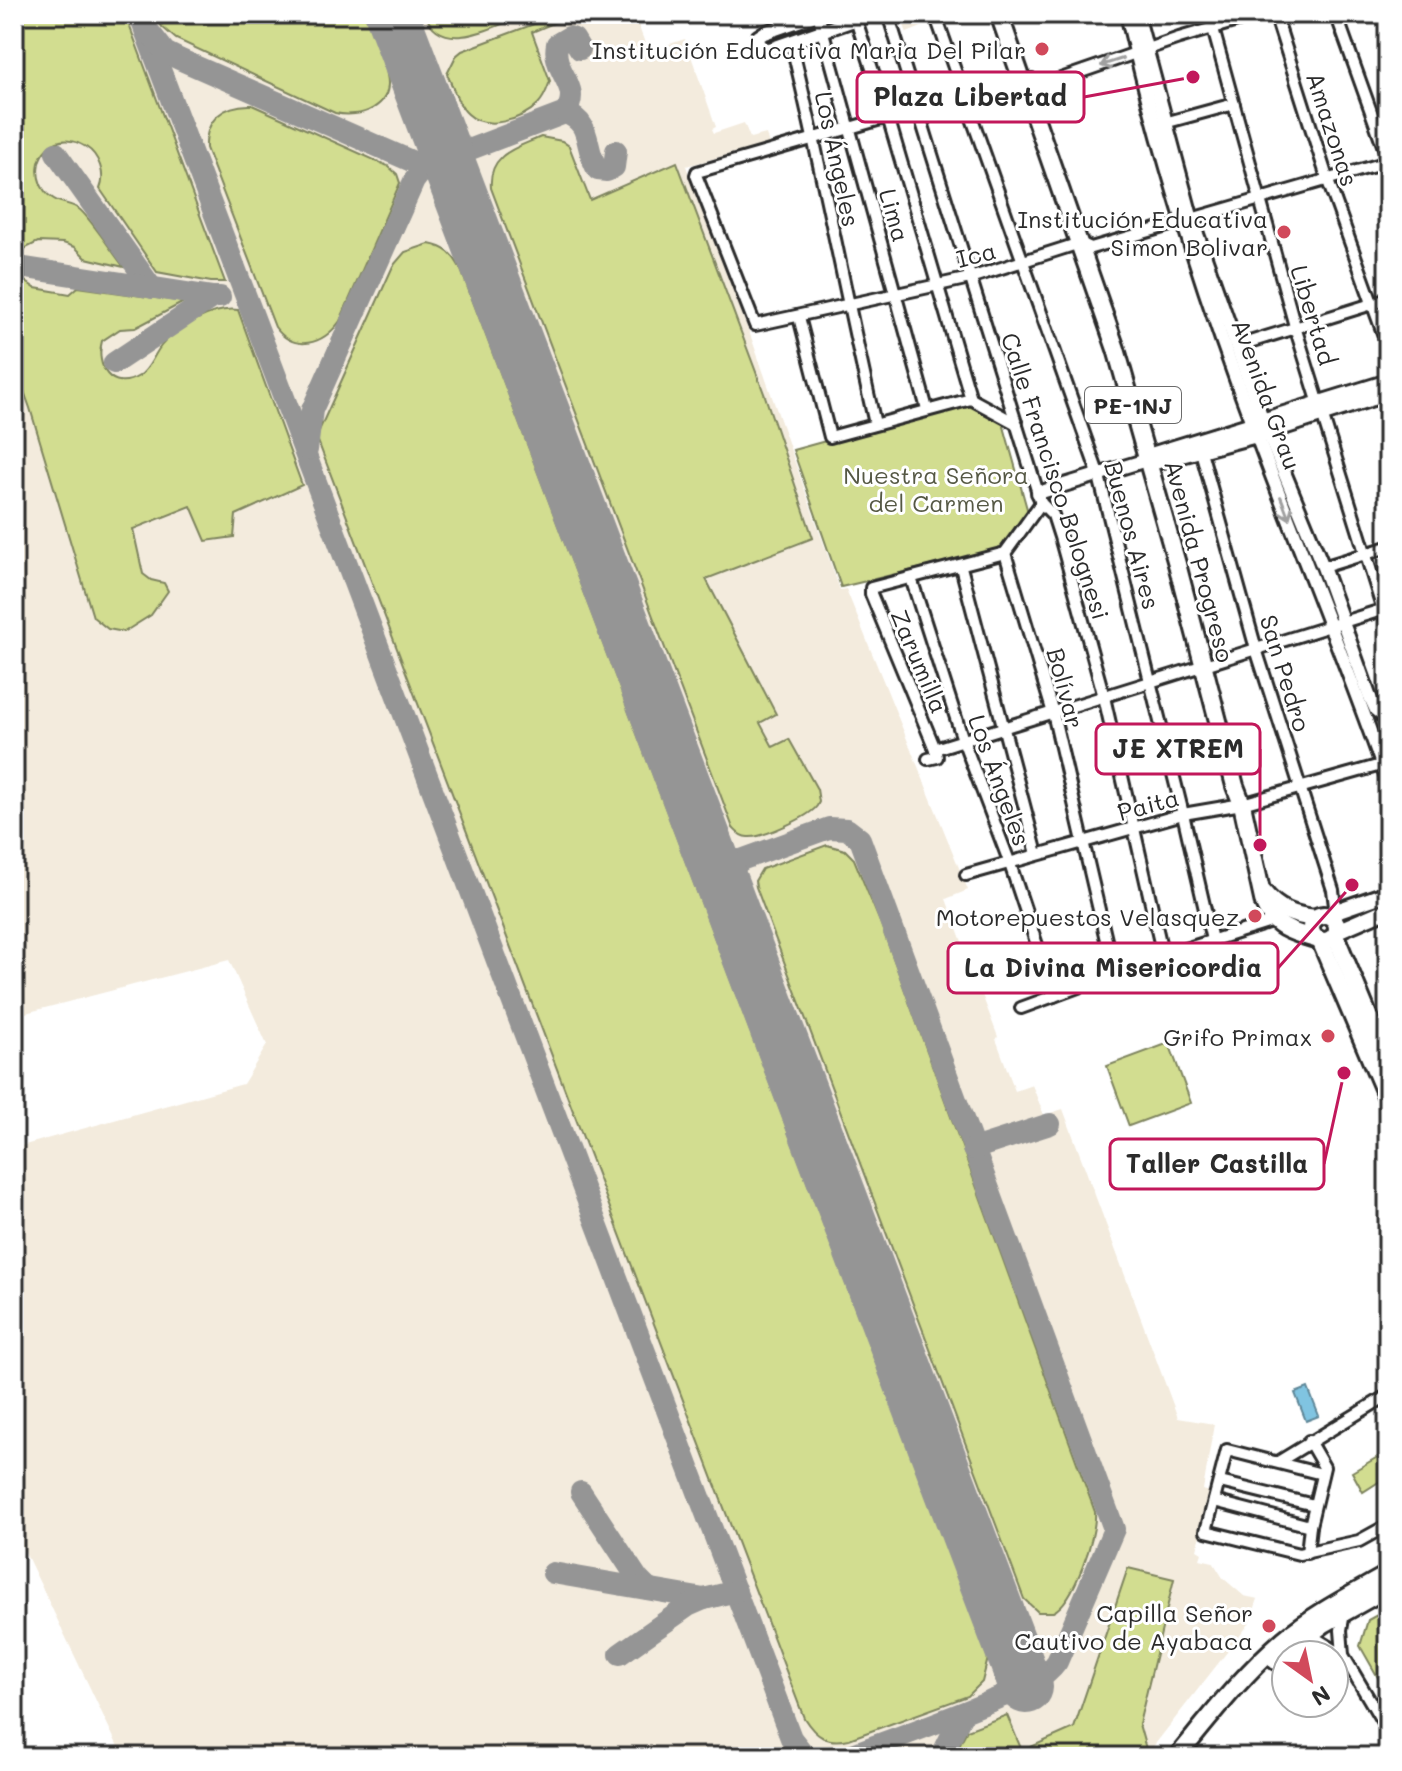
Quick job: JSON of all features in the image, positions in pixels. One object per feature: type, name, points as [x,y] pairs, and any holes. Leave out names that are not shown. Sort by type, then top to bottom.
[{"type":"main road","name":"Avenida Progreso","points":[[999,14],[1029,86],[1085,245],[1127,352],[1150,459],[1244,787],[1242,804],[1259,888],[1268,914],[1274,921]]},
{"type":"main road","name":"Avenida Progreso","points":[[1009,14],[1029,86]]},
{"type":"main road","points":[[1322,409],[1388,382]]},
{"type":"main road","points":[[1150,459],[1388,393]]},
{"type":"main road","points":[[1259,888],[1275,906],[1327,928],[1368,1032],[1388,1100]]},
{"type":"main road","points":[[1327,928],[1339,910],[1388,893]]},
{"type":"main road","points":[[1274,921],[1284,929],[1327,928],[1388,909]]},
{"type":"main road","points":[[1368,1032],[1388,1063]]},
{"type":"main road","points":[[1190,1757],[1251,1684],[1305,1631],[1388,1574]]},
{"type":"main road","points":[[1177,1757],[1244,1677],[1286,1637],[1344,1613],[1388,1588]]},
{"type":"street","name":"Lima","points":[[818,14],[927,409]]},
{"type":"street","points":[[818,14],[758,37],[759,43],[767,49],[871,14]]},
{"type":"street","name":"Calle Francisco Bolognesi","points":[[888,14],[1039,498],[1053,515],[1104,697],[1163,956]]},
{"type":"street","name":"Buenos Aires","points":[[935,14],[1099,476],[1212,940]]},
{"type":"street","name":"Avenida Grau","points":[[1127,14],[1168,122],[1188,222],[1237,346],[1260,428],[1323,567],[1337,623],[1388,781]]},
{"type":"street","name":"Avenida Grau","points":[[1137,14],[1142,52],[1188,222],[1260,428],[1337,623],[1376,710],[1388,720]]},
{"type":"street","name":"Libertad","points":[[1209,14],[1296,330],[1388,626]]},
{"type":"street","points":[[814,138],[888,117],[1029,86],[1261,14]]},
{"type":"street","name":"Amazonas","points":[[1275,14],[1328,181],[1388,347]]},
{"type":"street","points":[[1336,14],[1388,160]]},
{"type":"street","points":[[856,20],[888,117],[971,399]]},
{"type":"street","name":"Los Ángeles","points":[[791,42],[875,424]]},
{"type":"street","points":[[1168,122],[1234,104]]},
{"type":"street","name":"Ica","points":[[814,138],[697,172],[696,175],[755,325],[970,278],[1085,245],[1188,222],[1388,160]]},
{"type":"street","points":[[1237,346],[1388,299]]},
{"type":"street","points":[[799,317],[829,436],[971,399],[1017,424]]},
{"type":"street","name":"San Pedro","points":[[1200,446],[1256,649],[1335,898],[1327,928]]},
{"type":"street","points":[[911,578],[1005,553],[1039,498],[1150,459]]},
{"type":"street","points":[[1323,567],[1388,547]]},
{"type":"street","name":"Bolívar","points":[[1005,553],[1053,713],[1114,974]]},
{"type":"street","points":[[961,567],[1037,854]]},
{"type":"street","name":"Los Ángeles","points":[[911,578],[963,740],[1009,861],[1054,996]]},
{"type":"street","name":"Zarumilla","points":[[911,578],[871,588],[871,594],[935,749]]},
{"type":"street","points":[[928,759],[937,757],[935,749],[1385,609]]},
{"type":"street","name":"Paita","points":[[966,875],[1183,814],[1242,804],[1385,764]]},
{"type":"street","points":[[1021,1008],[1163,956],[1274,921]]},
{"type":"street","points":[[1278,1462],[1309,1441],[1387,1398]]},
{"type":"street","points":[[1307,1553],[1314,1505],[1324,1467],[1309,1441]]},
{"type":"street","points":[[1322,1474],[1227,1450],[1206,1531],[1299,1554],[1359,1541],[1388,1525]]},
{"type":"street","points":[[1220,1482],[1314,1505]]},
{"type":"street","points":[[1214,1501],[1310,1526]]},
{"type":"street","points":[[1343,1639],[1344,1613]]},
{"type":"street","points":[[1305,1631],[1318,1639]]},
{"type":"street","points":[[1350,1667],[1388,1731]]},
{"type":"shaded area","points":[[14,14],[634,14],[648,51],[685,39],[716,127],[712,129],[714,133],[744,123],[750,138],[766,134],[769,144],[686,166],[751,337],[840,590],[846,589],[968,890],[946,899],[1015,1091],[1032,1085],[1044,1115],[1063,1109],[1178,1418],[1214,1424],[1203,1490],[1212,1493],[1197,1550],[1202,1553],[1200,1559],[1213,1562],[1223,1578],[1244,1596],[1258,1599],[1249,1624],[1145,1757],[123,1757],[14,1529],[14,1148],[243,1084],[267,1045],[229,960],[14,1016]]},
{"type":"shaded area","points":[[934,14],[936,21],[907,33],[900,15]]},
{"type":"green space","points":[[14,14],[125,14],[225,282],[157,272],[100,189],[102,172],[95,155],[83,145],[68,141],[57,142],[44,152],[38,168],[41,184],[54,199],[83,213],[124,267],[86,258],[75,247],[63,243],[38,242],[26,248],[19,258],[16,269],[22,279],[35,288],[70,294],[78,287],[184,302],[135,328],[120,329],[102,341],[103,368],[113,379],[120,381],[143,373],[167,339],[185,326],[218,311],[238,310],[302,485],[236,515],[234,537],[206,541],[191,506],[133,529],[143,574],[164,583],[168,591],[151,615],[124,632],[108,629],[93,617],[14,363]]},
{"type":"green space","points":[[156,14],[365,14],[381,52],[388,86],[380,103],[373,108],[355,114],[335,113],[176,39],[162,27]]},
{"type":"green space","points":[[425,14],[526,14],[471,35],[457,36],[444,34],[433,27]]},
{"type":"green space","points":[[550,18],[561,20],[532,32],[550,81],[540,101],[523,115],[494,123],[468,114],[447,74],[456,56]]},
{"type":"green space","points":[[252,105],[388,166],[397,174],[400,183],[340,321],[325,336],[308,343],[291,340],[275,327],[206,148],[209,129],[218,115],[233,107]]},
{"type":"green space","points":[[541,137],[562,141],[569,146],[590,200],[677,162],[765,396],[813,538],[706,579],[776,714],[760,723],[773,747],[789,739],[817,789],[817,806],[796,821],[765,834],[745,837],[733,828],[491,188],[491,176],[499,160],[513,149]]},
{"type":"green space","points":[[429,244],[449,252],[461,270],[988,1658],[982,1682],[968,1696],[849,1739],[823,1738],[804,1718],[318,441],[318,433],[393,266],[405,252]]},
{"type":"green space","name":"Nuestra Señora del Carmen","points":[[967,402],[1003,423],[1029,516],[1005,548],[841,587],[793,450]]},
{"type":"green space","points":[[827,845],[845,850],[854,859],[880,922],[1095,1512],[1083,1567],[1069,1595],[1053,1612],[1038,1612],[1024,1599],[756,887],[755,881],[762,869]]},
{"type":"green space","points":[[1169,1043],[1191,1103],[1129,1126],[1107,1066]]},
{"type":"green space","points":[[1388,1451],[1388,1476],[1363,1492],[1352,1472]]},
{"type":"green space","points":[[1128,1568],[1174,1579],[1139,1724],[1146,1749],[1140,1757],[953,1757],[967,1730],[1007,1715],[1022,1751],[1074,1728]]},
{"type":"green space","points":[[1388,1609],[1388,1695],[1360,1646],[1368,1620]]},
{"type":"water","points":[[1308,1388],[1319,1416],[1306,1421],[1295,1393]]},
{"type":"taxiway","points":[[139,14],[791,1738],[806,1757]]},
{"type":"taxiway","points":[[151,34],[165,52],[179,59],[418,164],[447,158],[565,113],[571,95],[558,63],[557,44],[569,37],[580,49]]},
{"type":"taxiway","points":[[565,113],[580,123],[598,170],[607,171],[614,167],[616,151]]},
{"type":"taxiway","points":[[56,153],[152,288]]},
{"type":"taxiway","points":[[307,450],[312,410],[414,181],[427,164]]},
{"type":"taxiway","points":[[26,268],[213,297]]},
{"type":"taxiway","points":[[114,363],[213,297],[220,297]]},
{"type":"taxiway","points":[[722,885],[730,870],[741,860],[829,828],[847,829],[860,839],[1114,1529],[1051,1670],[1026,1686],[845,1757]]},
{"type":"taxiway","points":[[708,847],[726,860],[741,860]]},
{"type":"taxiway","points":[[973,1149],[1050,1124]]},
{"type":"taxiway","points":[[581,1492],[638,1579],[648,1589]]},
{"type":"taxiway","points":[[553,1573],[704,1599]]},
{"type":"taxiway","points":[[620,1654],[688,1606],[736,1591]]},
{"type":"taxiway","points":[[941,1757],[962,1714]]},
{"type":"runway","points":[[392,14],[1026,1687]]},
{"type":"place","name":"Institución Educativa Maria Del Pilar","points":[[1042,49]]},
{"type":"place","name":"Plaza Libertad","points":[[1193,77]]},
{"type":"place","name":"Institución Educativa Simon Bolivar","points":[[1284,232]]},
{"type":"place","name":"JE XTREM","points":[[1260,845]]},
{"type":"place","name":"La Divina Misericordia","points":[[1352,885]]},
{"type":"place","name":"Motorepuestos Velasquez","points":[[1255,916]]},
{"type":"place","name":"Grifo Primax","points":[[1328,1036]]},
{"type":"place","name":"Taller Castilla","points":[[1344,1073]]},
{"type":"place","name":"Capilla Señor Cautivo de Ayabaca","points":[[1269,1626]]}]
